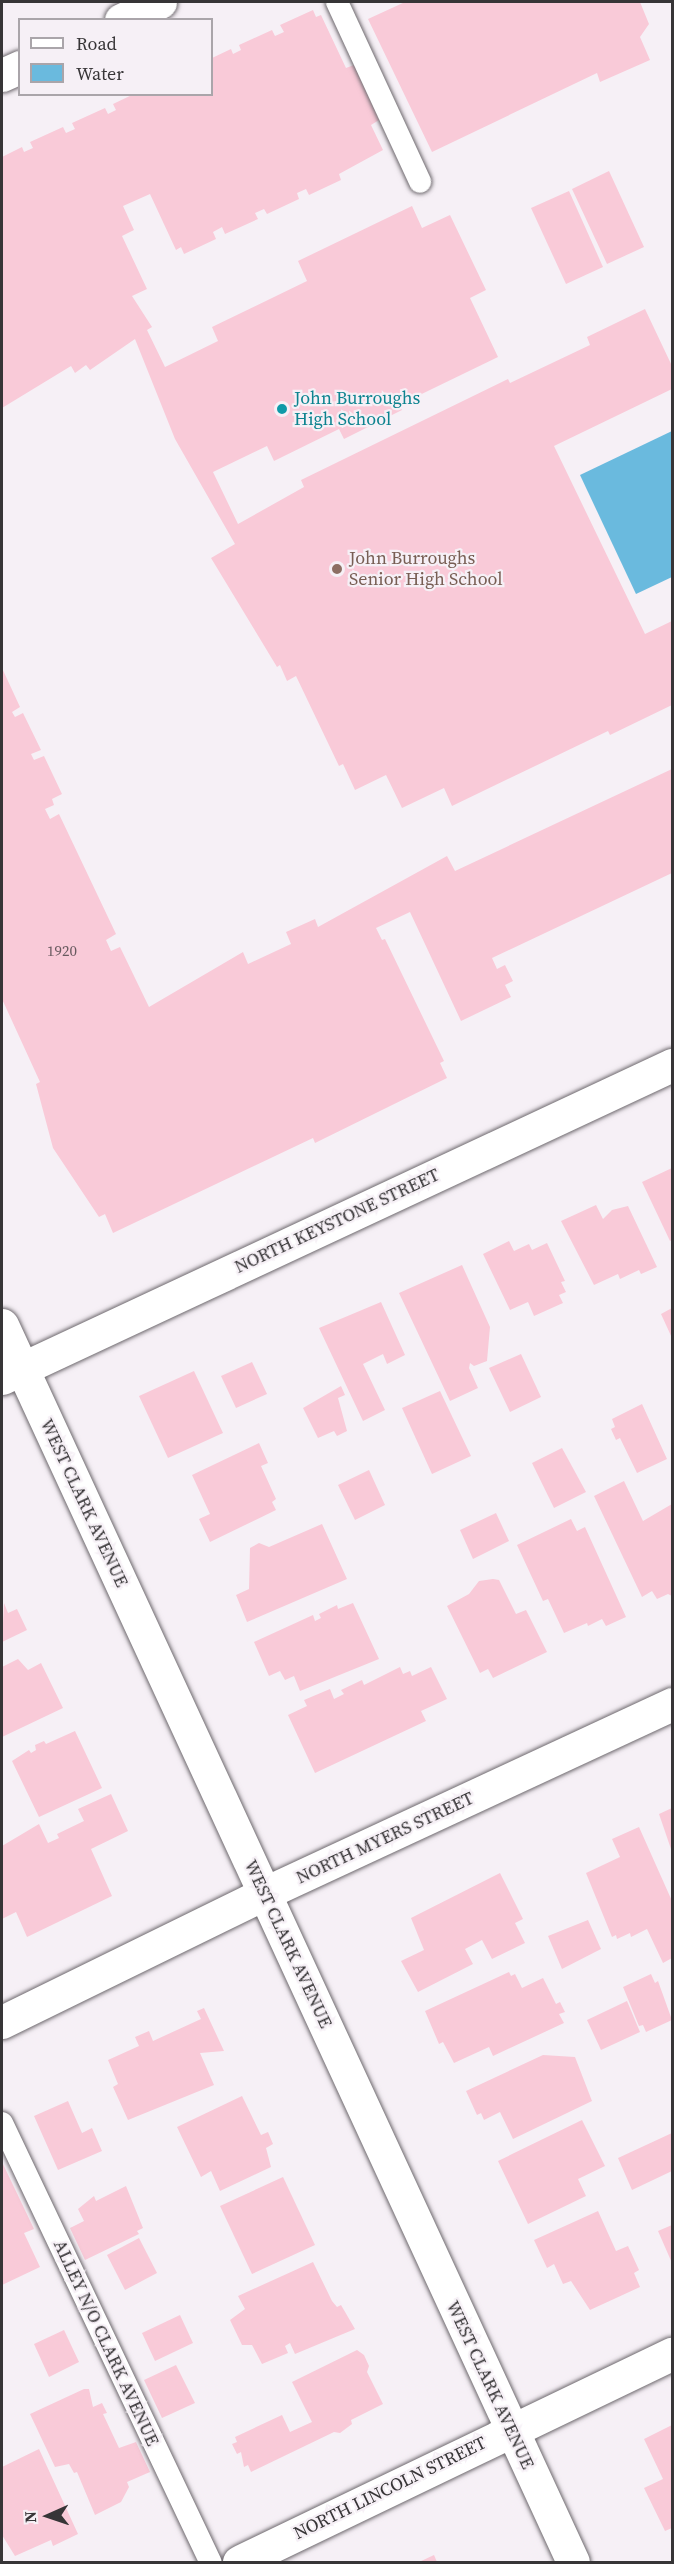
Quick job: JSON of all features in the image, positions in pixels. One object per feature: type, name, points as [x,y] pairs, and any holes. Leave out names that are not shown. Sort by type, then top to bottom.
[{"type":"street","points":[[125,18],[160,2]]},
{"type":"street","points":[[2,75],[18,68]]},
{"type":"street","name":"NORTH KEYSTONE STREET","points":[[12,1374],[672,1065]]},
{"type":"street","name":"WEST CLARK AVENUE","points":[[2,1325],[12,1374],[265,1893],[510,2430],[573,2562]]},
{"type":"street","name":"NORTH MYERS STREET","points":[[2,2022],[265,1893],[672,1704]]},
{"type":"street","name":"NORTH LINCOLN STREET","points":[[239,2562],[672,2354]]},
{"type":"lane","points":[[337,2],[420,182]]},
{"type":"lane","name":"ALLEY N/O CLARK AVENUE","points":[[2,2123],[210,2562]]},
{"type":"water","points":[[672,431],[672,577],[636,594],[580,475]]},
{"type":"building","points":[[405,2],[640,2],[649,24],[640,37],[650,60],[600,82],[597,73],[432,152],[368,19]]},
{"type":"building","name":"John Burroughs High School","points":[[313,10],[316,17],[321,15],[346,68],[354,65],[379,120],[371,125],[383,150],[339,174],[341,180],[309,195],[306,189],[297,193],[299,199],[267,214],[264,209],[255,213],[258,219],[225,234],[222,227],[213,232],[216,239],[184,254],[181,247],[176,250],[150,194],[123,206],[134,230],[122,236],[147,289],[132,296],[152,327],[147,330],[165,367],[218,341],[212,327],[307,281],[298,261],[412,206],[422,228],[450,215],[486,290],[470,298],[498,357],[399,405],[402,410],[344,439],[339,429],[274,461],[267,446],[213,472],[238,524],[304,487],[301,480],[508,379],[510,383],[590,345],[587,337],[645,309],[672,366],[672,389],[554,446],[645,634],[672,621],[672,705],[610,735],[608,731],[452,806],[444,788],[402,808],[386,775],[355,790],[343,764],[339,766],[296,676],[287,681],[280,665],[277,667],[211,558],[235,544],[175,439],[135,339],[90,370],[86,365],[75,373],[71,366],[2,408],[2,157],[22,147],[24,152],[33,148],[30,142],[63,127],[66,133],[75,129],[72,123],[105,108],[108,114],[116,110],[113,104],[130,96],[213,96],[213,58],[231,49],[233,54],[241,50],[239,45],[272,30],[275,36],[284,32],[280,25]]},
{"type":"building","points":[[609,171],[644,247],[607,264],[572,189]]},
{"type":"building","points":[[569,191],[603,267],[566,284],[531,208]]},
{"type":"building","points":[[2,668],[20,707],[12,712],[15,717],[23,713],[41,750],[31,754],[34,760],[44,756],[62,794],[52,799],[54,805],[45,809],[50,819],[59,814],[116,934],[106,940],[111,951],[120,947],[149,1007],[243,952],[248,964],[291,944],[286,932],[315,919],[318,927],[447,856],[455,871],[672,769],[672,873],[492,958],[497,969],[505,965],[513,981],[505,985],[511,997],[461,1021],[410,912],[376,928],[382,940],[385,939],[444,1061],[440,1063],[447,1078],[315,1143],[313,1138],[113,1233],[105,1214],[99,1217],[53,1148],[36,1084],[40,1082],[2,999]]},
{"type":"building","points":[[672,1168],[672,1240],[670,1241],[642,1182]]},
{"type":"building","points":[[596,1205],[603,1219],[612,1210],[628,1206],[657,1267],[641,1274],[639,1270],[620,1279],[618,1274],[594,1285],[561,1221]]},
{"type":"building","points":[[509,1241],[514,1251],[529,1244],[532,1250],[547,1243],[565,1281],[561,1282],[566,1292],[559,1295],[563,1303],[534,1316],[528,1302],[510,1310],[483,1254]]},
{"type":"building","points":[[462,1265],[490,1327],[487,1361],[474,1366],[470,1363],[469,1368],[478,1388],[450,1401],[399,1293]]},
{"type":"building","points":[[381,1302],[405,1355],[387,1364],[383,1354],[363,1364],[385,1410],[363,1421],[319,1328]]},
{"type":"building","points":[[672,1308],[672,1338],[661,1314]]},
{"type":"building","points":[[521,1354],[541,1397],[510,1412],[489,1368]]},
{"type":"building","points":[[252,1362],[267,1394],[236,1408],[221,1376]]},
{"type":"building","points":[[194,1371],[223,1433],[168,1458],[139,1396]]},
{"type":"building","points":[[341,1386],[345,1395],[338,1398],[347,1431],[337,1436],[334,1431],[318,1438],[303,1408]]},
{"type":"building","points":[[440,1391],[471,1456],[432,1474],[402,1408]]},
{"type":"building","points":[[642,1404],[667,1459],[637,1473],[620,1438],[616,1440],[611,1429],[615,1427],[612,1419]]},
{"type":"building","points":[[259,1443],[268,1463],[261,1466],[276,1499],[272,1502],[276,1510],[210,1542],[199,1519],[210,1514],[192,1475]]},
{"type":"building","points":[[562,1448],[586,1492],[554,1508],[532,1463]]},
{"type":"building","points":[[369,1470],[385,1505],[355,1520],[338,1485]]},
{"type":"building","points":[[624,1481],[643,1521],[672,1504],[672,1596],[668,1594],[657,1599],[652,1591],[642,1597],[594,1496]]},
{"type":"building","points":[[496,1513],[509,1541],[473,1559],[460,1530]]},
{"type":"building","points":[[571,1519],[577,1531],[585,1527],[626,1617],[606,1626],[602,1619],[564,1633],[548,1599],[543,1601],[517,1545]]},
{"type":"building","points":[[322,1524],[347,1579],[247,1622],[236,1595],[249,1589],[250,1548],[259,1543],[269,1547]]},
{"type":"building","points":[[499,1580],[516,1614],[526,1610],[547,1652],[493,1678],[488,1669],[480,1673],[447,1606],[469,1594],[479,1581]]},
{"type":"building","points":[[4,1603],[8,1613],[17,1609],[27,1630],[2,1642]]},
{"type":"building","points":[[353,1603],[379,1659],[300,1691],[294,1676],[285,1680],[280,1671],[269,1676],[254,1642],[313,1615],[315,1621],[321,1618],[319,1614],[337,1605],[338,1609]]},
{"type":"building","points":[[18,1659],[28,1670],[41,1663],[63,1708],[2,1737],[2,1667]]},
{"type":"building","points":[[400,1667],[403,1674],[410,1671],[412,1676],[431,1667],[447,1699],[421,1711],[426,1721],[315,1773],[288,1715],[307,1706],[304,1700],[330,1689],[334,1699],[344,1694],[341,1690],[362,1680],[364,1685]]},
{"type":"building","points":[[75,1731],[102,1788],[39,1817],[12,1761],[29,1750],[31,1753],[36,1750],[35,1745],[44,1741],[46,1744]]},
{"type":"building","points":[[111,1794],[128,1831],[91,1849],[112,1896],[27,1937],[16,1912],[2,1919],[2,1846],[39,1824],[48,1843],[59,1838],[57,1834],[84,1821],[78,1809]]},
{"type":"building","points":[[672,1808],[672,1852],[659,1814]]},
{"type":"building","points":[[639,1827],[672,1901],[672,1958],[663,1963],[647,1929],[631,1937],[630,1933],[617,1939],[616,1935],[612,1937],[586,1873],[620,1857],[612,1839]]},
{"type":"building","points":[[500,1873],[523,1919],[515,1923],[525,1943],[492,1959],[482,1940],[465,1949],[473,1964],[418,1992],[401,1961],[424,1950],[411,1918]]},
{"type":"building","points":[[588,1920],[601,1949],[562,1969],[548,1936]]},
{"type":"building","points":[[509,1972],[511,1976],[515,1974],[522,1988],[543,1978],[556,2004],[560,2002],[565,2012],[559,2014],[564,2023],[493,2056],[489,2047],[454,2063],[443,2042],[439,2044],[425,2011]]},
{"type":"building","points":[[651,1974],[655,1983],[658,1981],[672,2020],[646,2032],[643,2025],[639,2026],[623,1987]]},
{"type":"building","points":[[627,2001],[640,2032],[601,2050],[587,2020]]},
{"type":"building","points":[[204,2008],[224,2051],[200,2053],[214,2085],[128,2120],[113,2087],[118,2084],[108,2060],[139,2046],[135,2037],[149,2031],[153,2041],[201,2019],[197,2011]]},
{"type":"building","points":[[543,2055],[575,2057],[592,2101],[513,2139],[500,2112],[484,2120],[481,2113],[477,2115],[466,2091]]},
{"type":"building","points":[[242,2096],[261,2135],[268,2132],[273,2144],[266,2148],[271,2167],[220,2191],[211,2171],[201,2177],[177,2127]]},
{"type":"building","points":[[68,2101],[82,2133],[92,2128],[102,2151],[58,2170],[34,2116]]},
{"type":"building","points":[[582,2120],[605,2166],[578,2179],[586,2196],[528,2224],[498,2161]]},
{"type":"building","points":[[672,2133],[672,2171],[632,2190],[618,2158]]},
{"type":"building","points":[[2,2162],[34,2229],[24,2233],[40,2267],[2,2285]]},
{"type":"building","points":[[283,2177],[315,2245],[252,2274],[220,2206]]},
{"type":"building","points":[[126,2186],[143,2228],[137,2231],[139,2234],[85,2260],[70,2228],[84,2221],[78,2209],[94,2196],[96,2201]]},
{"type":"building","points":[[598,2211],[616,2251],[628,2246],[639,2270],[634,2273],[640,2287],[590,2310],[571,2281],[563,2284],[554,2264],[547,2268],[534,2240]]},
{"type":"building","points":[[672,2225],[672,2263],[658,2231]]},
{"type":"building","points":[[139,2238],[157,2273],[125,2290],[107,2255]]},
{"type":"building","points":[[313,2262],[332,2301],[337,2307],[341,2305],[355,2329],[295,2354],[290,2343],[285,2346],[288,2353],[262,2364],[252,2345],[242,2345],[230,2320],[245,2309],[238,2296]]},
{"type":"building","points":[[180,2315],[193,2343],[155,2361],[142,2333]]},
{"type":"building","points":[[64,2330],[79,2362],[49,2377],[34,2344]]},
{"type":"building","points":[[357,2350],[364,2355],[369,2366],[367,2372],[383,2404],[351,2420],[352,2424],[340,2433],[334,2432],[251,2472],[248,2465],[244,2467],[241,2452],[237,2454],[232,2444],[237,2442],[235,2437],[282,2415],[290,2432],[312,2422],[292,2382]]},
{"type":"building","points":[[176,2365],[195,2403],[162,2418],[144,2380]]},
{"type":"building","points":[[84,2389],[89,2389],[93,2407],[102,2403],[107,2413],[103,2414],[119,2448],[136,2442],[150,2472],[127,2482],[129,2487],[121,2502],[95,2515],[77,2472],[74,2473],[69,2464],[55,2467],[30,2414]]},
{"type":"building","points":[[672,2425],[672,2528],[665,2531],[644,2488],[663,2479],[644,2439]]},
{"type":"building","points":[[39,2449],[78,2534],[53,2546],[51,2540],[15,2556],[2,2535],[2,2467]]},
{"type":"building","points":[[434,2555],[437,2562],[419,2562]]},
{"type":"place","name":"John Burroughs High School","points":[[282,409]]},
{"type":"place","name":"John Burroughs Senior High School","points":[[337,569]]}]
